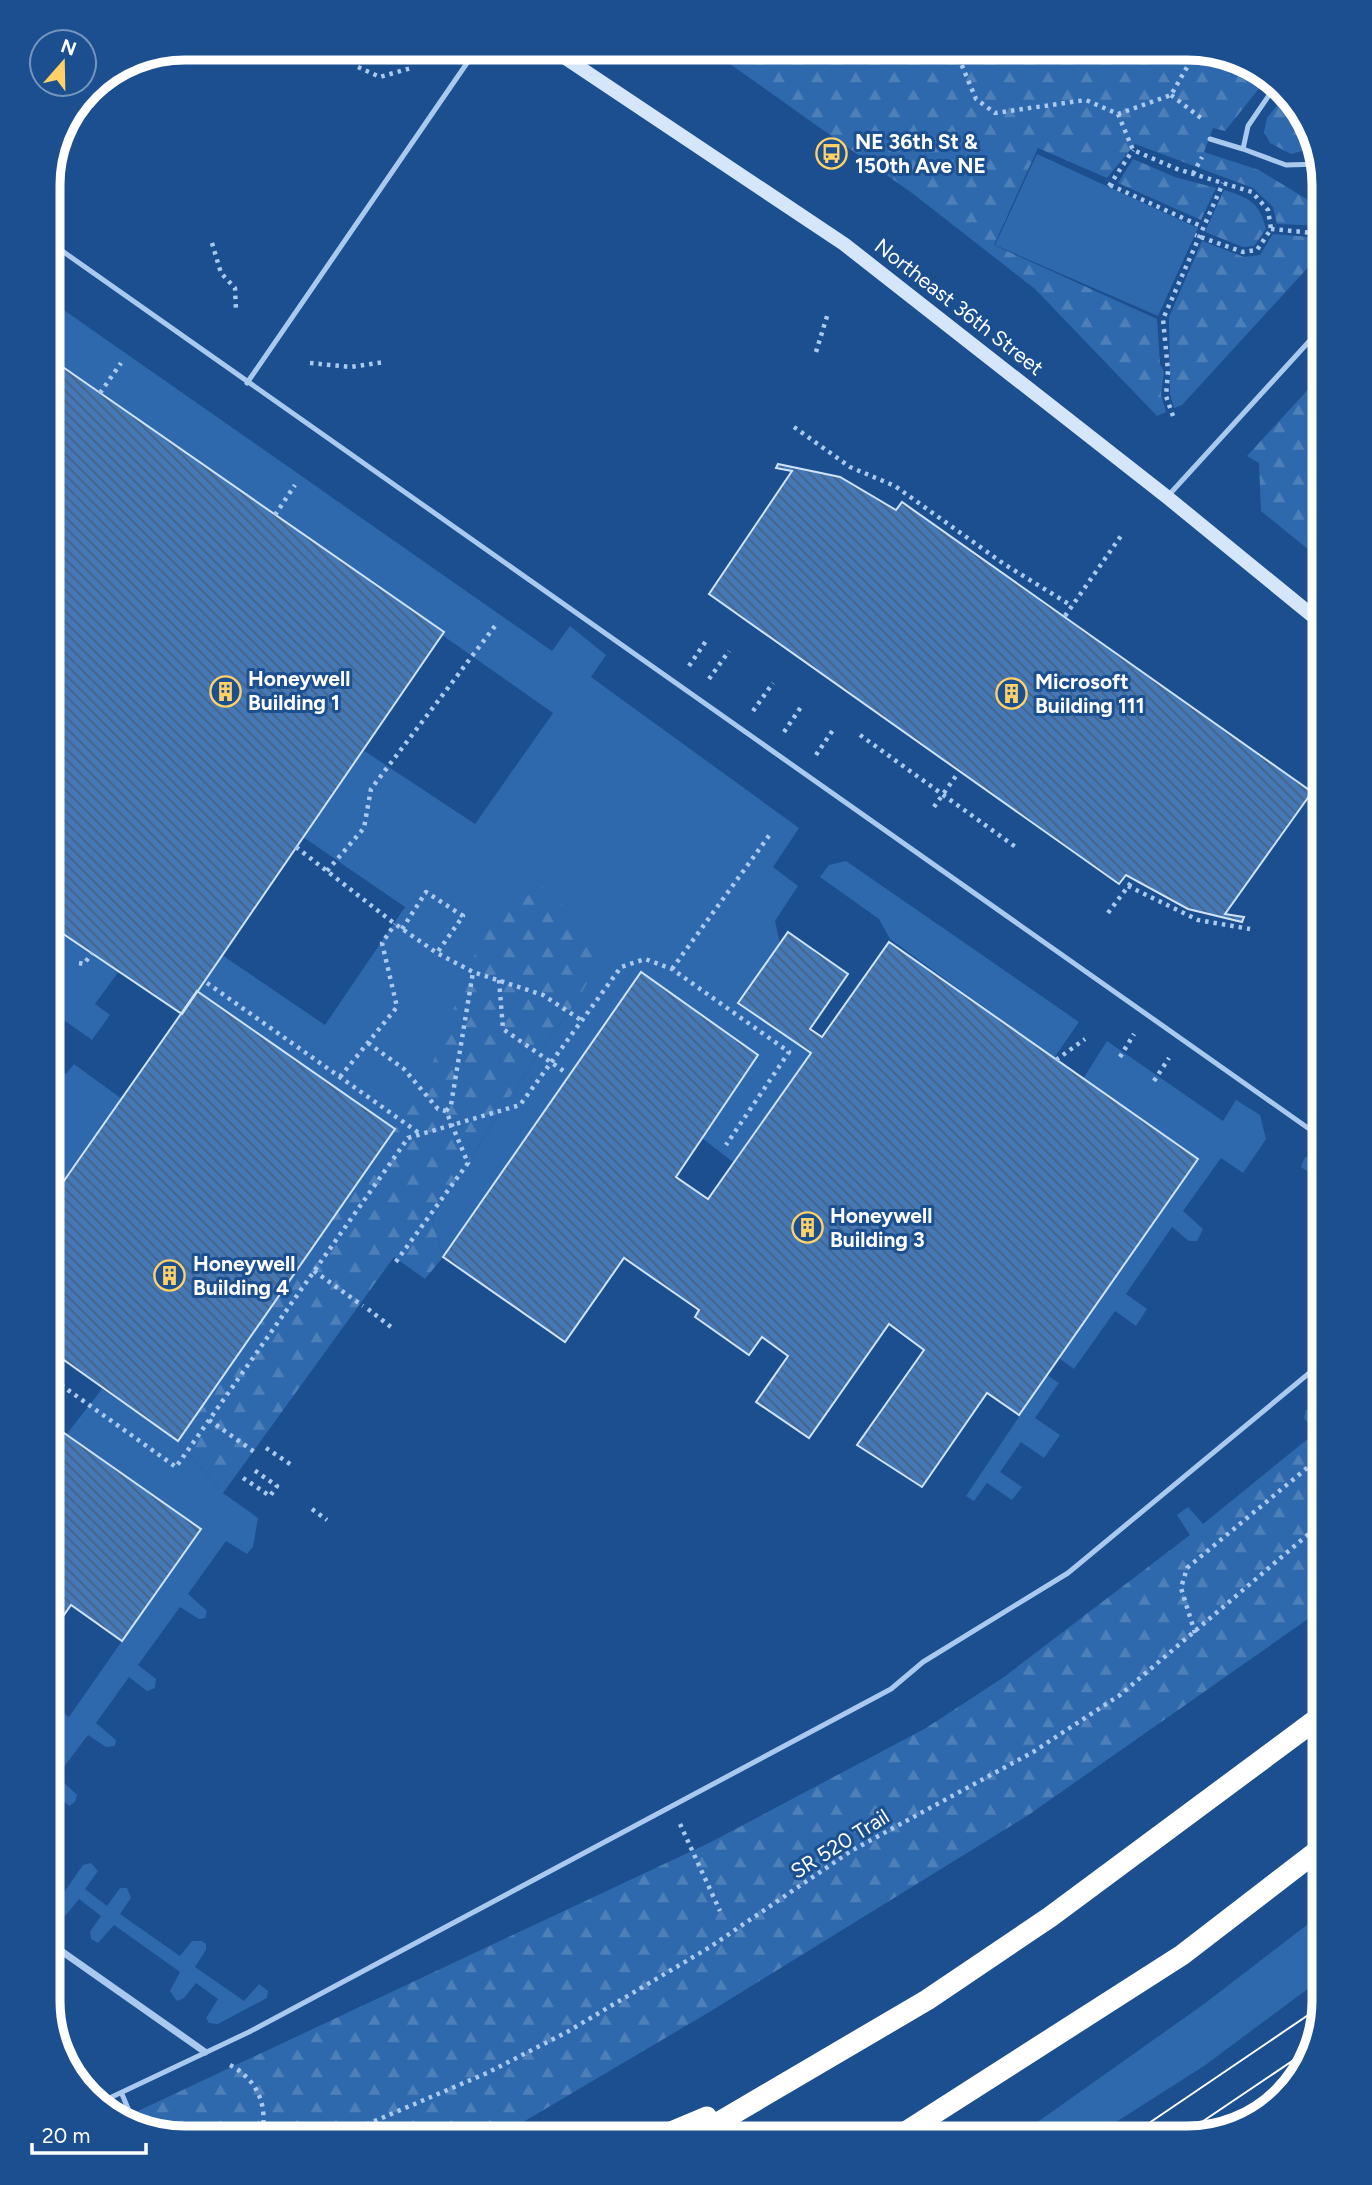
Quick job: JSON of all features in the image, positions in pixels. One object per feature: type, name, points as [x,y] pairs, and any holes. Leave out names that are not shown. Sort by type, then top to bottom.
[{"type":"highway","points":[[714,2126],[927,2000],[1050,1917],[1312,1723]]},
{"type":"highway","points":[[915,2126],[1182,1955],[1312,1855]]},
{"type":"highway","points":[[687,2126],[790,2083]]},
{"type":"street","name":"Northeast 36th Street","points":[[568,60],[844,244],[1167,497],[1312,615]]},
{"type":"street","points":[[60,1950],[205,2052]]},
{"type":"lane","points":[[247,383],[469,60]]},
{"type":"lane","points":[[1243,149],[1248,125],[1271,92]]},
{"type":"lane","points":[[1210,139],[1286,164],[1310,164]]},
{"type":"lane","points":[[60,251],[1312,1131]]},
{"type":"lane","points":[[1167,497],[1312,338]]},
{"type":"lane","points":[[109,2099],[249,2032],[891,1689],[923,1662],[1068,1573],[1312,1371]]},
{"type":"lane","points":[[122,2094],[130,2113]]},
{"type":"path","points":[[958,60],[976,100],[995,113],[1086,100],[1118,114],[1171,95],[1191,60]]},
{"type":"path","points":[[359,67],[380,77],[411,68]]},
{"type":"path","points":[[1171,95],[1203,119]]},
{"type":"path","points":[[1118,114],[1133,150],[1193,174],[1252,192],[1268,210],[1271,229],[1257,250],[1243,252],[1197,236]]},
{"type":"path","points":[[1133,150],[1109,186],[1203,227]]},
{"type":"path","points":[[1193,174],[1204,152]]},
{"type":"path","points":[[1173,416],[1166,396],[1168,371],[1163,318],[1197,236],[1223,183]]},
{"type":"path","points":[[1271,229],[1312,233]]},
{"type":"path","points":[[212,243],[221,273],[235,288],[236,310]]},
{"type":"path","points":[[817,352],[828,313]]},
{"type":"path","points":[[310,363],[351,367],[385,362]]},
{"type":"path","points":[[100,393],[121,363]]},
{"type":"path","points":[[794,427],[850,467],[895,486],[1004,564],[1072,606]]},
{"type":"path","points":[[275,515],[295,485]]},
{"type":"path","points":[[1065,616],[1122,533]]},
{"type":"path","points":[[327,870],[364,828],[372,789],[495,626]]},
{"type":"path","points":[[677,685],[708,638]]},
{"type":"path","points":[[695,699],[729,651]]},
{"type":"path","points":[[740,730],[773,683]]},
{"type":"path","points":[[771,751],[803,704]]},
{"type":"path","points":[[803,774],[835,727]]},
{"type":"path","points":[[860,736],[1017,848]]},
{"type":"path","points":[[934,807],[958,773]]},
{"type":"path","points":[[672,969],[771,833]]},
{"type":"path","points":[[296,847],[395,925],[437,953],[473,972],[543,995],[584,1022]]},
{"type":"path","points":[[1108,912],[1133,880]]},
{"type":"path","points":[[1128,887],[1198,920],[1250,929]]},
{"type":"path","points":[[402,929],[426,892],[463,916],[437,953]]},
{"type":"path","points":[[340,1077],[397,1007],[382,943],[395,925]]},
{"type":"path","points":[[79,963],[84,964],[92,953]]},
{"type":"path","points":[[60,1384],[176,1467],[408,1138],[520,1105],[584,1022],[621,967],[645,959],[672,969],[789,1052],[726,1145]]},
{"type":"path","points":[[446,1111],[451,1105],[473,972]]},
{"type":"path","points":[[499,980],[503,1029],[565,1072]]},
{"type":"path","points":[[208,984],[420,1134]]},
{"type":"path","points":[[1120,1057],[1134,1034]]},
{"type":"path","points":[[1056,1060],[1084,1039]]},
{"type":"path","points":[[368,1043],[404,1069],[438,1109],[446,1111]]},
{"type":"path","points":[[1154,1081],[1169,1058]]},
{"type":"path","points":[[394,1263],[468,1163],[446,1111]]},
{"type":"path","points":[[314,1271],[391,1326]]},
{"type":"path","points":[[209,1420],[256,1453]]},
{"type":"path","points":[[266,1448],[293,1466]]},
{"type":"path","points":[[1195,1633],[1181,1588],[1186,1568],[1312,1464]]},
{"type":"path","points":[[243,1478],[270,1496],[277,1486],[251,1468]]},
{"type":"path","points":[[312,1509],[327,1520]]},
{"type":"path","name":"SR 520 Trail","points":[[363,2125],[487,2073],[567,2032],[669,1972],[851,1851],[1032,1752],[1120,1695],[1312,1531]]},
{"type":"path","points":[[671,1808],[720,1910]]},
{"type":"path","points":[[205,2052],[241,2071],[257,2088],[264,2125]]},
{"type":"green space","points":[[724,60],[1195,60],[1227,66],[1243,72],[1262,85],[1225,131],[1213,128],[1204,152],[1259,170],[1312,202],[1312,225],[1277,224],[1273,207],[1253,188],[1135,144],[1107,178],[1038,148],[994,245],[1157,319],[1160,364],[1164,372],[1161,395],[1166,412],[1157,416],[1035,289],[912,193]]},
{"type":"green space","points":[[1280,101],[1300,129],[1307,150],[1291,154],[1270,143],[1264,132],[1267,118]]},
{"type":"green space","points":[[1037,154],[1198,228],[1158,316],[995,245]]},
{"type":"green space","points":[[1133,159],[1175,177],[1216,188],[1201,220],[1118,183]]},
{"type":"green space","points":[[1224,190],[1252,202],[1260,213],[1266,229],[1254,246],[1243,247],[1205,232]]},
{"type":"green space","points":[[1273,234],[1312,237],[1312,263],[1182,405],[1174,408],[1170,394],[1169,317],[1202,241],[1244,257],[1260,255]]},
{"type":"green space","points":[[60,307],[552,651],[570,626],[606,655],[591,677],[799,828],[773,867],[798,886],[775,921],[780,943],[738,1003],[811,1053],[733,1162],[702,1138],[758,1055],[641,972],[443,1257],[432,1219],[536,1056],[578,1000],[423,1088],[395,1129],[197,991],[222,955],[325,1025],[405,907],[303,837],[363,750],[475,824],[553,713],[60,366]]},
{"type":"green space","points":[[1312,385],[1312,552],[1261,511],[1259,463],[1247,456]]},
{"type":"green space","points":[[846,861],[1079,1022],[1054,1058],[890,939],[879,919],[820,877],[829,865]]},
{"type":"green space","points":[[541,885],[607,946],[578,1000],[536,1056],[432,1219],[443,1257],[425,1279],[394,1257],[223,1493],[178,1441],[423,1088],[484,931]]},
{"type":"green space","points":[[60,932],[119,971],[95,1004],[110,1015],[92,1040],[60,1017]]},
{"type":"green space","points":[[1107,1041],[1223,1121],[1236,1100],[1260,1115],[1266,1139],[1243,1173],[1221,1158],[1183,1211],[1203,1229],[1197,1241],[1189,1241],[1172,1227],[1126,1294],[1147,1309],[1136,1326],[1115,1311],[1074,1369],[1059,1358],[1198,1160],[1083,1079]]},
{"type":"green space","points":[[74,1064],[122,1099],[60,1187],[60,1070],[66,1074]]},
{"type":"green space","points":[[1312,1156],[1312,1175],[1301,1167],[1305,1157]]},
{"type":"green space","points":[[1047,1375],[1059,1383],[1035,1418],[1060,1435],[1044,1458],[1021,1442],[1000,1472],[1022,1487],[1012,1500],[987,1483],[974,1501],[966,1496]]},
{"type":"green space","points":[[102,1389],[178,1441],[223,1493],[258,1518],[253,1547],[247,1554],[226,1541],[188,1594],[207,1611],[205,1618],[199,1619],[180,1607],[138,1665],[156,1679],[155,1688],[147,1691],[129,1677],[96,1723],[116,1740],[115,1746],[106,1747],[88,1735],[60,1772],[60,1710],[69,1717],[200,1529],[66,1435]]},
{"type":"green space","points":[[1306,1409],[1312,1412],[1312,1429],[1304,1418]]},
{"type":"green space","points":[[1312,1435],[1312,1616],[1027,1816],[711,2011],[517,2125],[177,2125],[132,2114],[711,1842],[926,1728],[1004,1677],[1190,1535],[1177,1515],[1188,1507],[1203,1524]]},
{"type":"green space","points":[[60,1779],[77,1795],[75,1802],[69,1806],[60,1798]]},
{"type":"green space","points":[[91,1863],[98,1871],[85,1889],[107,1906],[120,1888],[127,1888],[131,1898],[120,1914],[180,1956],[192,1941],[202,1941],[206,1944],[206,1950],[195,1967],[244,2001],[259,1984],[268,1991],[267,1998],[218,2024],[209,2023],[206,2018],[218,1999],[196,1983],[184,1998],[177,2001],[170,1991],[180,1972],[114,1925],[98,1943],[91,1939],[90,1932],[101,1916],[79,1899],[66,1915],[60,1916],[60,1898],[83,1865]]},
{"type":"green space","points":[[1312,1921],[1312,1986],[1204,2066],[1110,2126],[1032,2126],[1204,2004]]},
{"type":"building","name":"Honeywell Building 1","points":[[60,365],[444,632],[182,1014],[60,932]]},
{"type":"building","name":"Microsoft Building 111","points":[[778,464],[840,477],[896,510],[902,502],[1312,792],[1225,914],[1244,917],[1242,922],[1188,909],[1126,875],[1119,884],[709,594],[792,471],[776,468]]},
{"type":"building","name":"Honeywell Building 3","points":[[788,932],[848,974],[810,1029],[822,1037],[889,942],[1198,1159],[1019,1415],[987,1393],[922,1487],[857,1445],[924,1350],[889,1324],[809,1438],[756,1402],[788,1356],[762,1337],[749,1355],[695,1317],[699,1310],[624,1258],[565,1342],[443,1257],[641,972],[758,1055],[676,1177],[708,1199],[811,1053],[738,1003]]},
{"type":"building","name":"Honeywell Building 4","points":[[197,991],[395,1129],[178,1441],[60,1357],[60,1186]]},
{"type":"building","points":[[60,1430],[201,1529],[122,1641],[71,1605],[60,1621]]},
{"type":"tram line","points":[[1145,2126],[1311,2013]]},
{"type":"tram line","points":[[1198,2125],[1300,2056]]},
{"type":"place","name":"NE 36th St & 150th Ave NE","points":[[832,154]]},
{"type":"place","name":"Honeywell Building 1","points":[[225,691]]},
{"type":"place","name":"Microsoft Building 111","points":[[1012,694]]},
{"type":"place","name":"Honeywell Building 3","points":[[807,1228]]},
{"type":"place","name":"Honeywell Building 4","points":[[170,1276]]}]
